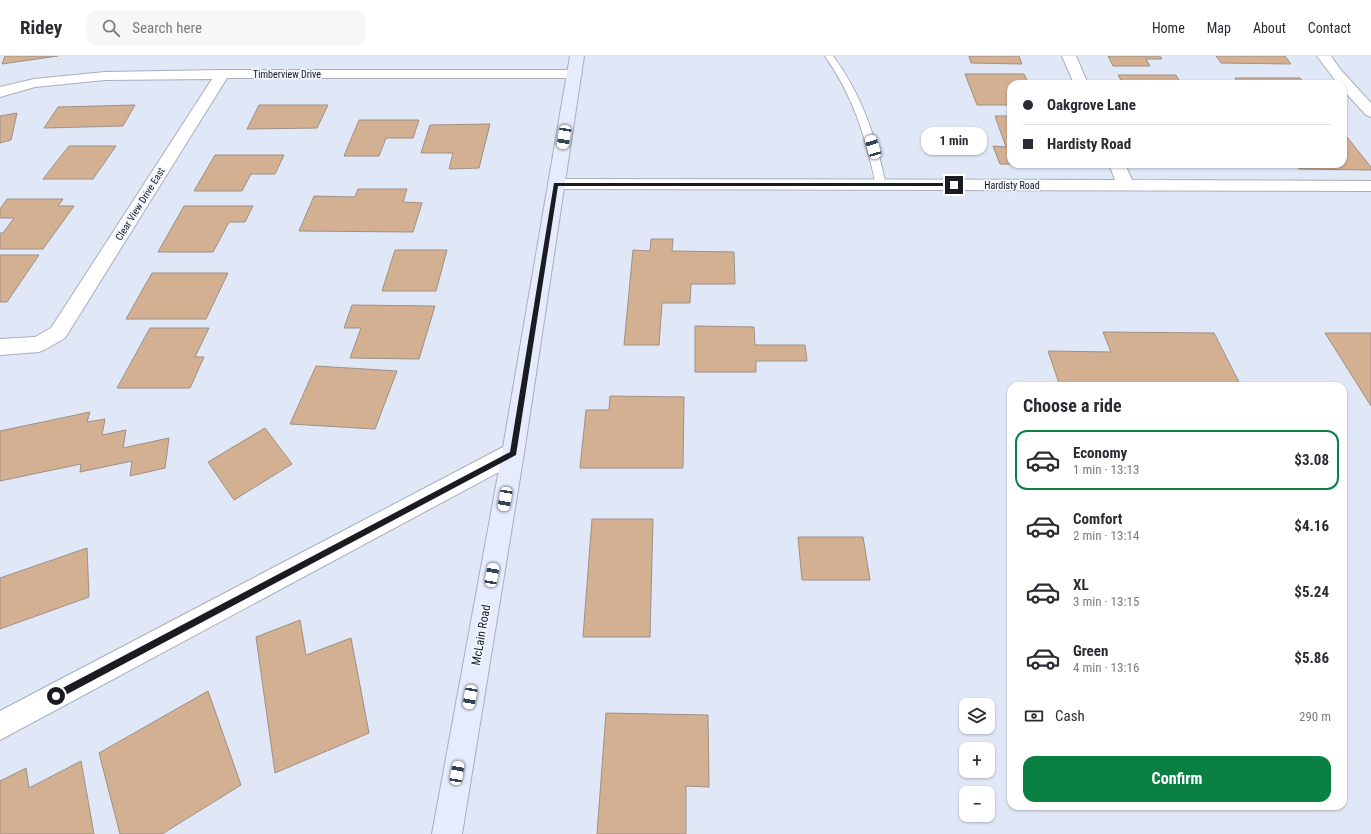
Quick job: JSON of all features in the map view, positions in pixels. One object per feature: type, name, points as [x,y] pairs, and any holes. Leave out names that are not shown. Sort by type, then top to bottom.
[{"type":"street","points":[[1069,56],[1080,80]]},
{"type":"street","points":[[1324,56],[1342,80]]},
{"type":"street","name":"Timberview Drive","points":[[0,92],[34,84],[105,76],[576,65]]},
{"type":"street","name":"McLain Road","points":[[446,834],[513,453],[576,65]]},
{"type":"street","name":"Clear View Drive East","points":[[0,347],[39,344],[58,333],[222,74]]},
{"type":"street","points":[[1347,85],[1371,112]]},
{"type":"street","points":[[1119,168],[1126,185]]},
{"type":"street","name":"Hardisty Road","points":[[556,184],[1371,186]]},
{"type":"street","points":[[0,726],[513,453]]},
{"type":"lane","points":[[829,56],[841,71],[861,108],[873,147],[881,185]]},
{"type":"building","points":[[5,56],[58,56],[2,64]]},
{"type":"building","points":[[969,56],[1019,56],[1022,64],[971,63]]},
{"type":"building","points":[[1108,56],[1160,56],[1162,59],[1146,59],[1150,66],[1113,66]]},
{"type":"building","points":[[1216,56],[1285,56],[1291,64],[1221,63]]},
{"type":"building","points":[[965,74],[1024,74],[1027,80],[1007,80],[1007,105],[977,105]]},
{"type":"building","points":[[1118,75],[1176,75],[1179,80],[1121,80]]},
{"type":"building","points":[[1235,78],[1300,78],[1302,80],[1236,80]]},
{"type":"building","points":[[135,105],[123,126],[44,128],[58,107]]},
{"type":"building","points":[[259,105],[328,105],[317,128],[247,129]]},
{"type":"building","points":[[17,113],[11,140],[0,143],[0,116]]},
{"type":"building","points":[[995,116],[1007,116],[1007,164],[1000,164],[993,146],[1006,147]]},
{"type":"building","points":[[359,120],[419,120],[413,138],[386,138],[379,156],[344,156]]},
{"type":"building","points":[[490,124],[479,168],[449,169],[453,153],[421,153],[430,125]]},
{"type":"building","points":[[1347,137],[1371,167],[1371,170],[1298,168],[1347,168]]},
{"type":"building","points":[[69,146],[116,146],[93,179],[43,179]]},
{"type":"building","points":[[215,155],[284,155],[275,174],[251,174],[242,191],[194,191]]},
{"type":"building","points":[[358,189],[407,189],[403,202],[422,203],[413,232],[299,231],[314,196],[355,197]]},
{"type":"building","points":[[7,199],[63,199],[58,206],[74,206],[43,249],[0,249],[0,233],[3,233],[14,218],[0,218],[0,209]]},
{"type":"building","points":[[184,206],[253,206],[245,222],[229,222],[213,252],[158,252]]},
{"type":"building","points":[[651,239],[673,239],[672,251],[734,252],[735,284],[691,284],[690,303],[662,303],[659,345],[624,345],[633,250],[650,251]]},
{"type":"building","points":[[395,250],[447,250],[436,291],[382,291]]},
{"type":"building","points":[[0,255],[39,255],[7,302],[0,302]]},
{"type":"building","points":[[152,273],[228,273],[206,319],[126,319]]},
{"type":"building","points":[[352,305],[435,306],[419,359],[350,358],[361,328],[344,328]]},
{"type":"building","points":[[695,326],[754,327],[755,345],[805,345],[807,361],[756,361],[756,372],[695,372]]},
{"type":"building","points":[[150,328],[209,328],[195,357],[204,357],[190,388],[117,388]]},
{"type":"building","points":[[1103,332],[1214,333],[1239,382],[1059,382],[1048,351],[1111,352]]},
{"type":"building","points":[[1325,333],[1371,333],[1371,406]]},
{"type":"building","points":[[316,366],[397,371],[375,429],[290,424]]},
{"type":"building","points":[[610,396],[684,397],[683,468],[580,468],[586,410],[609,410]]},
{"type":"building","points":[[90,412],[87,422],[105,419],[102,435],[126,430],[123,448],[169,438],[165,468],[130,476],[132,461],[80,472],[81,464],[0,481],[0,431]]},
{"type":"building","points":[[265,428],[292,464],[234,500],[208,462]]},
{"type":"building","points":[[592,519],[653,519],[650,637],[583,637]]},
{"type":"building","points":[[798,537],[863,537],[870,580],[802,580]]},
{"type":"building","points":[[87,548],[89,597],[0,629],[0,578]]},
{"type":"building","points":[[300,620],[306,655],[351,638],[369,733],[275,773],[256,637]]},
{"type":"building","points":[[208,691],[241,785],[162,834],[120,834],[99,753]]},
{"type":"building","points":[[606,713],[708,715],[709,787],[686,786],[686,834],[597,834]]},
{"type":"building","points":[[81,761],[94,834],[0,834],[0,781],[26,768],[29,788]]},
{"type":"route","points":[[56,696],[513,453],[556,184],[954,185]]}]
